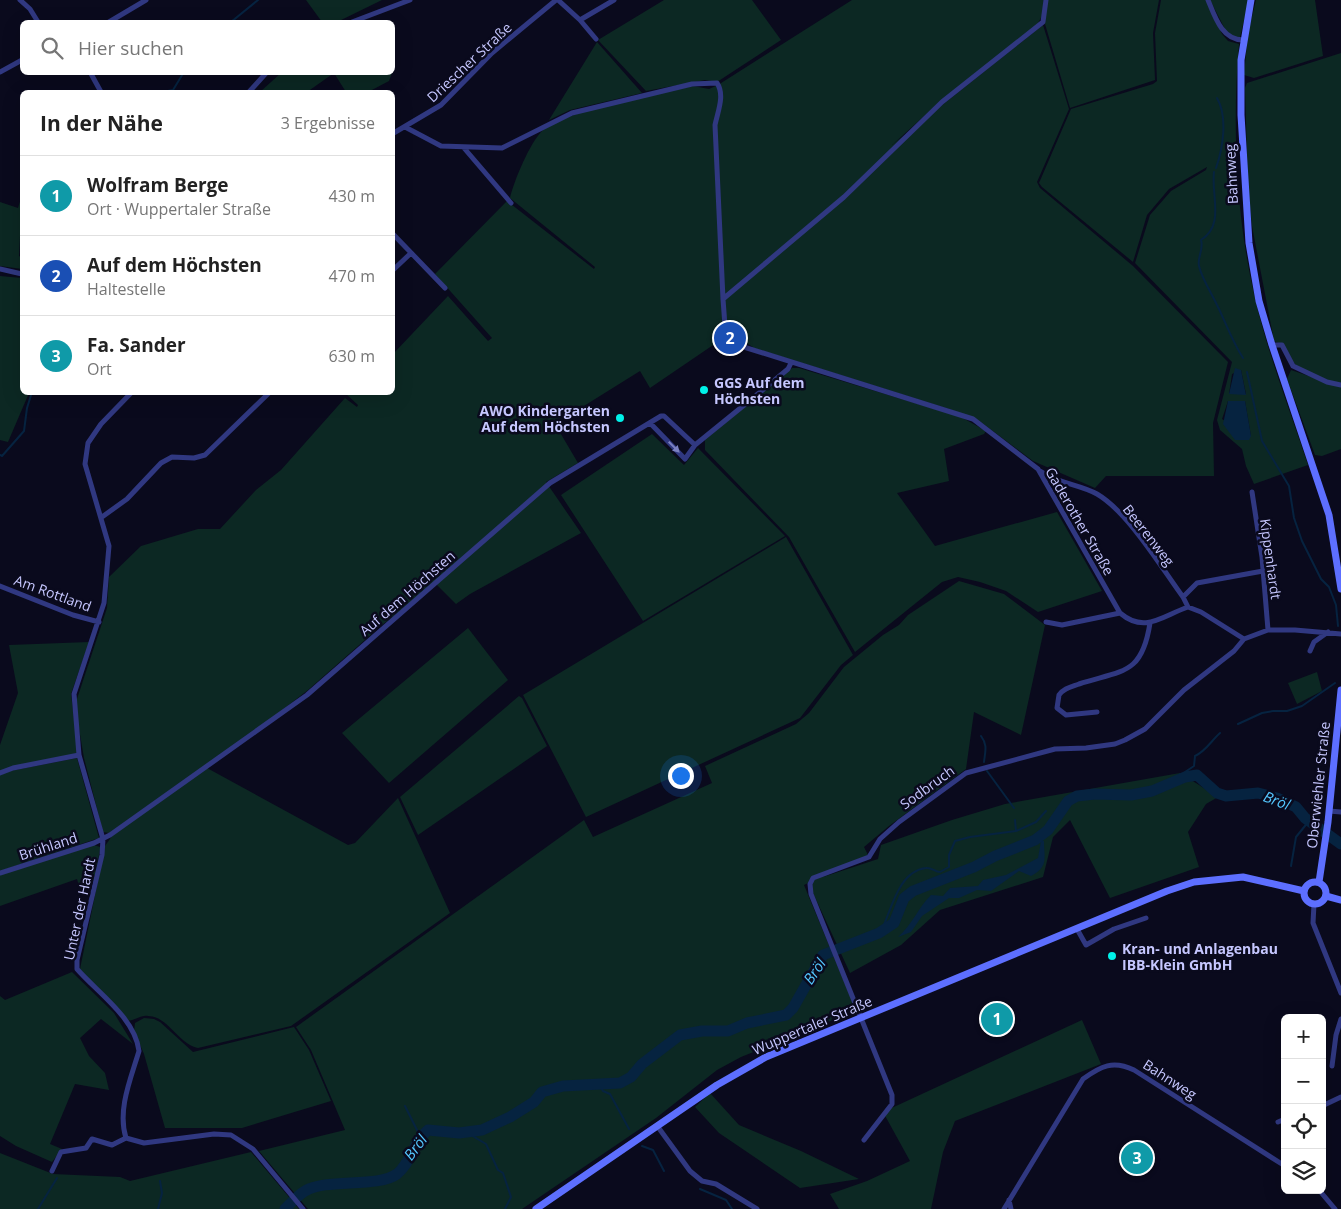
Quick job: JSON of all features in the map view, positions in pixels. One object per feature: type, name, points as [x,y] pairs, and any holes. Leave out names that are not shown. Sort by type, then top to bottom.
[{"type":"main road","name":"Bahnweg","points":[[1251,0],[1243,40],[1241,115],[1249,243],[1260,301],[1272,345]]},
{"type":"main road","points":[[1272,345],[1329,515],[1341,589]]},
{"type":"main road","name":"Oberwiehler Straße","points":[[1319,882],[1328,822],[1341,690]]},
{"type":"main road","name":"Wuppertaler Straße","points":[[536,1209],[742,1069],[766,1057],[1185,885],[1227,877],[1255,879],[1304,891]]},
{"type":"main road","points":[[1319,882],[1326,889],[1326,896],[1322,902],[1314,904],[1306,898],[1304,891],[1309,883],[1319,882]]},
{"type":"main road","points":[[1326,896],[1341,900]]},
{"type":"street","points":[[20,0],[30,9],[37,20]]},
{"type":"street","points":[[111,20],[146,0]]},
{"type":"street","points":[[357,20],[410,0]]},
{"type":"street","points":[[557,0],[580,20],[596,39]]},
{"type":"street","name":"Driescher Straße","points":[[395,132],[442,105],[492,53],[557,0]]},
{"type":"street","points":[[580,20],[614,0]]},
{"type":"street","points":[[723,299],[844,197],[942,102],[1043,22],[1046,0]]},
{"type":"street","points":[[1208,0],[1218,23],[1228,36],[1235,40],[1243,40]]},
{"type":"street","points":[[0,72],[20,61]]},
{"type":"street","points":[[92,75],[100,90]]},
{"type":"street","points":[[251,90],[264,75]]},
{"type":"street","points":[[405,127],[441,146],[502,148],[572,113],[606,103],[706,82],[717,83],[720,88],[721,99],[715,125],[723,299]]},
{"type":"street","points":[[464,148],[511,202]]},
{"type":"street","points":[[395,236],[445,288]]},
{"type":"street","points":[[395,268],[410,254]]},
{"type":"street","points":[[0,269],[20,274]]},
{"type":"street","name":"Gaderother Straße","points":[[723,299],[725,326],[731,343],[973,419],[1038,469],[1120,613]]},
{"type":"street","points":[[1272,345],[1282,345],[1293,366],[1327,382],[1341,385]]},
{"type":"street","points":[[650,423],[685,459],[695,445],[788,369],[791,362]]},
{"type":"street","points":[[103,839],[79,755],[74,694],[104,603],[109,546],[85,464],[88,443],[101,424],[129,395]]},
{"type":"street","points":[[102,517],[127,499],[161,464],[172,457],[194,458],[205,455],[267,395]]},
{"type":"street","name":"Auf dem Höchsten","points":[[103,839],[307,695],[550,483],[664,416],[695,445]]},
{"type":"street","name":"Beerenweg","points":[[1038,469],[1048,477],[1097,494],[1122,514],[1183,597],[1188,607]]},
{"type":"street","name":"Kippenhardt","points":[[1252,492],[1263,570],[1268,630]]},
{"type":"street","points":[[1183,597],[1197,582],[1263,570]]},
{"type":"street","name":"Am Rottland","points":[[0,586],[73,615],[99,622]]},
{"type":"street","points":[[1046,622],[1062,625],[1120,613],[1136,624],[1150,623],[1188,607],[1202,612],[1244,639],[1268,630],[1341,634]]},
{"type":"street","points":[[1097,712],[1066,716],[1057,708],[1059,695],[1067,688],[1123,671],[1135,664],[1142,656],[1150,623]]},
{"type":"street","points":[[1310,651],[1314,642],[1328,632]]},
{"type":"street","name":"Sodbruch","points":[[864,1140],[892,1104],[892,1095],[811,894],[810,884],[813,878],[869,857],[880,839],[899,822],[966,773],[1055,749],[1086,748],[1115,744],[1145,729],[1184,690],[1234,652],[1244,639]]},
{"type":"street","points":[[0,773],[13,768],[79,755]]},
{"type":"street","points":[[1329,811],[1341,812]]},
{"type":"street","name":"Brühland","points":[[0,873],[103,839]]},
{"type":"street","name":"Unter der Hardt","points":[[103,839],[102,855],[77,960],[78,969],[117,1011],[138,1041],[139,1051],[122,1112],[122,1124],[126,1138]]},
{"type":"street","points":[[1314,904],[1313,924],[1341,993]]},
{"type":"street","points":[[1077,929],[1086,945],[1114,929],[1146,918]]},
{"type":"street","points":[[1332,1066],[1336,1035],[1341,1019]]},
{"type":"street","name":"Bahnweg","points":[[1004,1209],[1083,1079],[1098,1068],[1110,1064],[1123,1065],[1134,1070],[1281,1163]]},
{"type":"street","points":[[1326,1104],[1341,1097]]},
{"type":"street","points":[[658,1127],[690,1171],[702,1181],[716,1184],[757,1209]]},
{"type":"street","points":[[52,1172],[61,1152],[86,1148],[92,1139],[112,1145],[126,1138],[144,1143],[214,1134],[232,1135],[253,1149],[303,1209]]},
{"type":"street","points":[[1322,1194],[1335,1209]]},
{"type":"street","points":[[1009,1200],[1011,1209]]},
{"type":"green space","points":[[306,0],[382,0],[341,20],[321,20]]},
{"type":"green space","points":[[664,0],[752,0],[781,40],[717,82],[705,80],[646,91],[598,40]]},
{"type":"green space","points":[[852,0],[1044,0],[1042,16],[1037,25],[942,100],[892,145],[1043,25],[1069,109],[1037,182],[1040,188],[1133,266],[1228,362],[1213,423],[1214,476],[1106,476],[1095,488],[1033,461],[978,420],[949,409],[754,348],[735,335],[729,326],[722,339],[650,388],[640,371],[555,424],[578,463],[546,482],[581,533],[470,594],[456,604],[436,584],[382,625],[308,690],[268,721],[109,833],[103,832],[84,758],[75,705],[107,608],[109,577],[141,546],[198,529],[220,529],[256,490],[281,470],[345,398],[357,407],[358,405],[347,395],[395,395],[395,352],[448,296],[488,341],[492,338],[435,274],[507,201],[594,269],[595,267],[510,198],[523,162],[533,143],[543,130],[571,116],[614,104],[693,86],[709,89]]},
{"type":"green space","points":[[1047,0],[1159,0],[1153,33],[1155,80],[1070,108],[1045,24]]},
{"type":"green space","points":[[1161,0],[1206,0],[1222,34],[1228,41],[1239,44],[1236,106],[1237,170],[1239,202],[1248,264],[1265,337],[1308,465],[1254,484],[1246,466],[1242,449],[1220,430],[1217,420],[1232,362],[1135,263],[1150,215],[1171,191],[1206,170],[1207,167],[1169,189],[1147,215],[1133,262],[1039,183],[1071,109],[1153,84],[1157,81],[1155,33]],"holes":[[[1241,370],[1246,394],[1229,394],[1232,374]],[[1228,401],[1245,401],[1251,436],[1222,419]]]},
{"type":"green space","points":[[1210,0],[1249,0],[1240,37],[1235,38],[1226,31]]},
{"type":"green space","points":[[1256,0],[1315,0],[1323,56],[1254,78],[1244,75],[1248,33]]},
{"type":"green space","points":[[597,42],[642,93],[570,110],[549,120]]},
{"type":"green space","points":[[1341,53],[1341,384],[1316,376],[1298,367],[1284,347],[1274,341],[1252,226],[1248,188],[1245,88],[1247,83]]},
{"type":"green space","points":[[279,75],[331,75],[310,90],[262,90]]},
{"type":"green space","points":[[335,75],[391,75],[389,81],[372,90],[345,90]]},
{"type":"green space","points":[[0,202],[18,208],[20,202],[20,269],[0,266]]},
{"type":"green space","points":[[0,276],[20,278],[20,395],[28,395],[8,442],[0,440]]},
{"type":"green space","points":[[792,368],[799,368],[961,417],[986,431],[984,434],[944,449],[949,481],[897,493],[935,546],[1057,512],[1102,591],[1038,612],[1006,591],[958,577],[942,582],[855,652],[789,537],[705,450],[705,440]]},
{"type":"green space","points":[[1291,370],[1341,387],[1341,449],[1322,456],[1315,455],[1287,379]]},
{"type":"green space","points":[[652,434],[684,465],[698,448],[785,536],[643,621],[561,495]]},
{"type":"green space","points":[[786,537],[853,655],[841,665],[800,718],[586,817],[523,695]]},
{"type":"green space","points":[[959,581],[1004,594],[1045,625],[1021,735],[974,712],[966,769],[864,847],[869,857],[823,877],[878,859],[881,845],[1005,804],[1180,773],[1218,797],[1206,804],[1188,832],[1199,867],[1110,898],[1070,820],[1053,837],[1043,877],[940,910],[901,945],[850,973],[813,893],[811,885],[814,880],[804,885],[855,1008],[853,1012],[741,1057],[717,1070],[656,1118],[522,1209],[308,1209],[259,1151],[345,1130],[311,1050],[296,1027],[584,820],[593,837],[712,783],[705,766],[796,724],[809,713],[844,667],[883,635],[899,625],[908,615]]},
{"type":"green space","points":[[468,628],[508,680],[389,783],[342,733]]},
{"type":"green space","points":[[89,642],[71,694],[78,753],[0,772],[0,745],[18,693],[9,645]]},
{"type":"green space","points":[[1317,672],[1322,691],[1297,704],[1288,683]]},
{"type":"green space","points":[[519,696],[522,698],[547,746],[418,835],[400,797]]},
{"type":"green space","points":[[77,758],[99,838],[0,871],[0,775],[10,771]]},
{"type":"green space","points":[[207,768],[348,845],[355,843],[398,798],[450,913],[291,1026],[198,1048],[185,1041],[155,1017],[143,1016],[128,1021],[80,969],[105,846],[112,836]]},
{"type":"green space","points":[[94,845],[100,847],[100,850],[94,881],[79,886],[77,879],[0,906],[0,875]]},
{"type":"green space","points":[[72,972],[114,1013],[133,1044],[101,1019],[80,1038],[89,1056],[105,1073],[109,1090],[75,1084],[50,1144],[62,1149],[52,1162],[16,1146],[0,1136],[0,996],[5,1000]]},
{"type":"green space","points":[[144,1018],[160,1022],[193,1052],[294,1027],[309,1050],[331,1101],[242,1128],[165,1128],[144,1054],[134,1031],[135,1023]]},
{"type":"green space","points":[[1082,1020],[1101,1064],[955,1121],[943,1152],[931,1209],[839,1209],[830,1194],[867,1181],[910,1161],[883,1112]]},
{"type":"green space","points":[[710,1093],[739,1125],[801,1151],[859,1179],[800,1188],[719,1133],[695,1107]]},
{"type":"green space","points":[[251,1152],[299,1209],[0,1209],[0,1153],[53,1174],[120,1177],[130,1181]]},
{"type":"water","points":[[1235,368],[1241,370],[1246,395],[1229,394]]},
{"type":"water","points":[[1228,401],[1245,401],[1251,436],[1249,440],[1235,440],[1223,424]]},
{"type":"water","points":[[1041,841],[1044,841],[1045,857],[1041,869],[1037,872],[1031,876],[1019,871],[991,891],[977,890],[959,898],[949,898],[922,916],[911,932],[898,937],[931,895],[943,896],[950,888],[978,886],[983,880],[1006,875],[1038,858]]},
{"type":"waterway","points":[[233,20],[258,0]]},
{"type":"waterway","points":[[173,90],[182,75]]},
{"type":"waterway","points":[[1216,168],[1221,151],[1223,133],[1222,114],[1217,98]]},
{"type":"waterway","points":[[1214,172],[1215,218],[1208,234],[1201,240],[1202,247],[1199,266],[1243,358]]},
{"type":"waterway","points":[[1247,372],[1262,441],[1289,486],[1294,518],[1302,541],[1321,579],[1329,587],[1336,605],[1338,626]]},
{"type":"waterway","points":[[0,455],[2,456],[24,431],[31,395]]},
{"type":"waterway","points":[[1238,724],[1262,713],[1287,711],[1302,706],[1335,683]]},
{"type":"waterway","points":[[1183,777],[1185,772],[1194,766],[1195,756],[1205,749],[1220,733]]},
{"type":"waterway","points":[[981,736],[985,746],[984,762]]},
{"type":"waterway","points":[[987,771],[1014,808]]},
{"type":"waterway","name":"Bröl","points":[[285,1209],[302,1193],[314,1187],[378,1181],[397,1174],[406,1164],[419,1140],[428,1130],[459,1133],[482,1130],[510,1117],[534,1102],[542,1092],[563,1086],[620,1083],[631,1077],[642,1064],[680,1035],[702,1031],[728,1031],[747,1023],[786,1015],[793,1008],[823,955],[879,933],[894,923],[904,898],[913,891],[1035,840],[1048,830],[1068,801],[1077,796],[1095,794],[1131,795],[1152,791],[1185,777],[1197,775],[1217,793],[1226,796],[1258,793],[1277,798],[1296,807],[1305,818],[1341,844]]},
{"type":"waterway","points":[[1016,831],[1036,822],[1046,811]]},
{"type":"waterway","points":[[881,932],[892,903],[902,884],[909,876],[916,871],[926,868],[940,872],[949,867],[949,855],[955,841],[970,837],[1016,831],[1015,820]]},
{"type":"waterway","points":[[1291,866],[1296,837],[1309,821]]},
{"type":"waterway","points":[[598,1083],[603,1091],[610,1094],[629,1129]]},
{"type":"waterway","points":[[405,1106],[420,1136]]},
{"type":"waterway","points":[[466,1132],[486,1144],[498,1170],[503,1173],[511,1197],[505,1209]]},
{"type":"waterway","points":[[642,1146],[653,1150],[664,1171]]},
{"type":"waterway","points":[[38,1209],[57,1178]]},
{"type":"waterway","points":[[158,1209],[162,1193],[160,1181]]},
{"type":"waterway","points":[[700,1189],[726,1200],[732,1209]]},
{"type":"place","name":"Auf dem Höchsten","points":[[730,338]]},
{"type":"place","name":"GGS Auf dem Höchsten","points":[[704,390]]},
{"type":"place","name":"AWO Kindergarten Auf dem Höchsten","points":[[620,418]]},
{"type":"place","name":"Kran- und Anlagenbau IBB-Klein GmbH","points":[[1112,956]]},
{"type":"place","name":"Wolfram Berge","points":[[997,1019]]},
{"type":"place","name":"Fa. Sander","points":[[1137,1158]]}]
